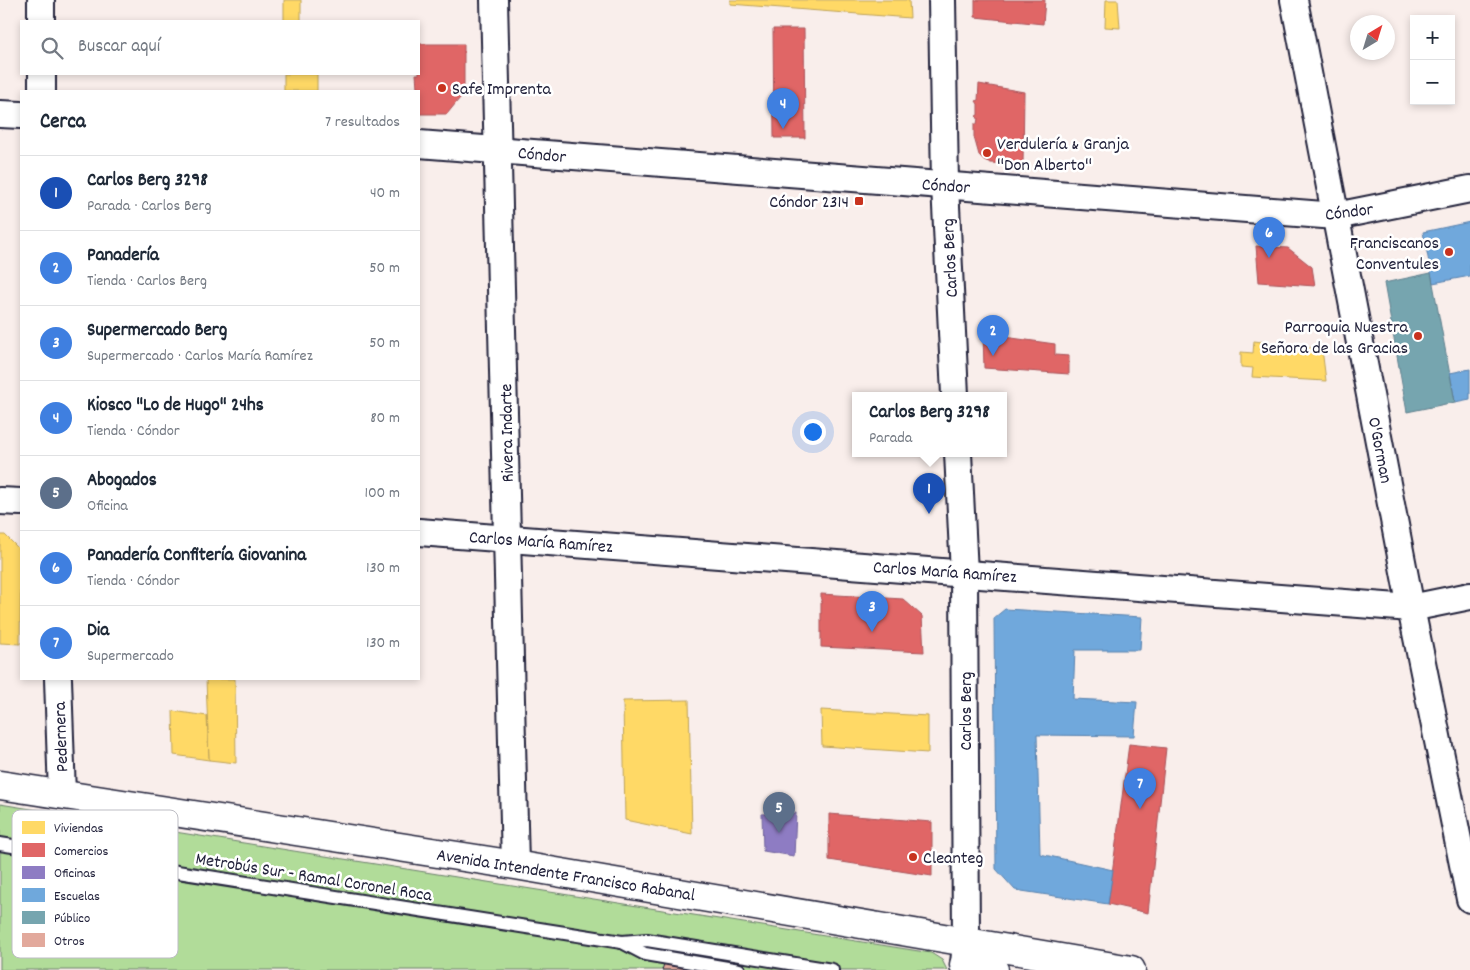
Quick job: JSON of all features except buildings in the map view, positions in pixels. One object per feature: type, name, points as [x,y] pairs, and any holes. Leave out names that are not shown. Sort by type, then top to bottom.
[{"type":"main road","name":"Avenida Intendente Francisco Rabanal","points":[[0,785],[159,810]]},
{"type":"main road","name":"Avenida Intendente Francisco Rabanal","points":[[178,813],[516,865],[965,959],[1132,970]]},
{"type":"main road","points":[[965,959],[994,970]]},
{"type":"street","points":[[41,0],[42,20]]},
{"type":"street","name":"Rivera Indarte","points":[[494,0],[516,865]]},
{"type":"street","name":"Carlos Berg","points":[[942,0],[945,185],[956,392]]},
{"type":"street","name":"O'Gorman","points":[[1294,0],[1411,608],[1470,899]]},
{"type":"street","points":[[42,75],[42,90]]},
{"type":"street","points":[[0,114],[20,116]]},
{"type":"street","name":"Cóndor","points":[[420,144],[1336,216],[1470,189]]},
{"type":"street","name":"Carlos Berg","points":[[958,457],[964,573],[965,959]]},
{"type":"street","points":[[0,501],[20,502]]},
{"type":"street","name":"Carlos María Ramírez","points":[[420,532],[1411,608],[1470,596]]},
{"type":"street","name":"Pedernera","points":[[58,680],[62,795]]},
{"type":"lane","name":"Metrobús Sur - Ramal Coronel Roca","points":[[178,872],[622,942],[647,940],[832,970]]},
{"type":"lane","name":"Metrobús Sur - Ramal Coronel Roca","points":[[622,942],[645,954],[739,970]]},
{"type":"green space","points":[[0,804],[37,810],[12,810],[12,958],[178,958],[178,832],[931,953],[942,960],[947,970],[0,970]]},
{"type":"place","name":"Safe Imprenta","points":[[442,88]]},
{"type":"place","name":"Kiosco \"Lo de Hugo\" 24hs","points":[[783,129]]},
{"type":"place","name":"Verdulería & Granja ''Don Alberto''","points":[[987,153]]},
{"type":"place","name":"Cóndor 2314","points":[[859,201]]},
{"type":"place","name":"Franciscanos Conventules","points":[[1449,252]]},
{"type":"place","name":"Panadería Confitería Giovanina","points":[[1269,258]]},
{"type":"place","name":"Parroquia Nuestra Señora de las Gracias","points":[[1418,336]]},
{"type":"place","name":"Panadería","points":[[993,356]]},
{"type":"place","name":"Carlos Berg 3298","points":[[929,514]]},
{"type":"place","name":"Supermercado Berg","points":[[872,632]]},
{"type":"place","name":"Dia","points":[[1140,809]]},
{"type":"place","name":"Abogados","points":[[779,833]]},
{"type":"place","name":"Cleanteg","points":[[913,857]]}]
